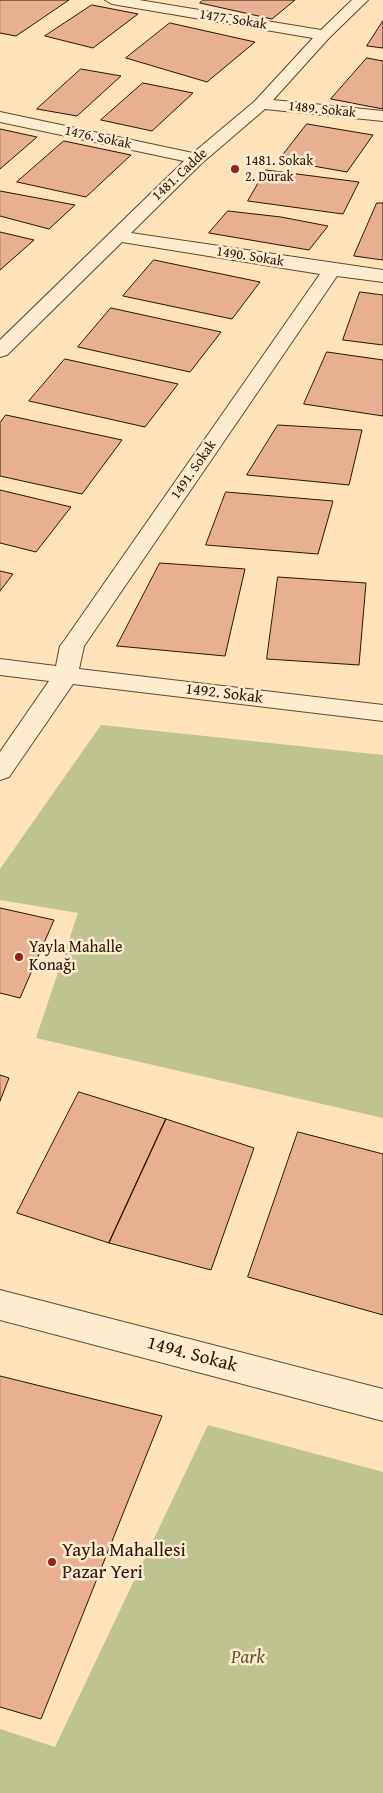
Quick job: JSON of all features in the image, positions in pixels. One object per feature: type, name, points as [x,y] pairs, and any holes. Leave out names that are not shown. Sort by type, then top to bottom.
[{"type":"street","name":"1477. Sokak","points":[[112,0],[324,35]]},
{"type":"street","name":"1481. Cadde","points":[[0,351],[196,159],[261,104],[324,35],[361,0]]},
{"type":"street","name":"1489. Sokak","points":[[261,104],[383,116]]},
{"type":"street","name":"1476. Sokak","points":[[0,117],[196,159]]},
{"type":"street","name":"1490. Sokak","points":[[118,236],[332,270],[383,276]]},
{"type":"street","name":"1491. Sokak","points":[[66,675],[72,646],[332,270]]},
{"type":"street","name":"1492. Sokak","points":[[0,667],[383,713]]},
{"type":"street","points":[[0,772],[66,675]]},
{"type":"street","name":"1494. Sokak","points":[[0,1305],[383,1405]]},
{"type":"green space","points":[[101,725],[383,755],[383,1118],[36,1038],[78,913],[0,900],[0,869]]},
{"type":"green space","name":"Park","points":[[208,1425],[383,1472],[383,1793],[0,1793],[0,1729],[55,1747]]},
{"type":"building","points":[[0,0],[69,0],[16,36],[0,33]]},
{"type":"building","points":[[203,0],[295,0],[272,19],[200,3]]},
{"type":"building","points":[[92,5],[138,14],[93,48],[45,36]]},
{"type":"building","points":[[383,21],[383,48],[367,46]]},
{"type":"building","points":[[170,23],[255,42],[207,82],[126,58]]},
{"type":"building","points":[[367,58],[383,61],[383,109],[331,99]]},
{"type":"building","points":[[81,69],[121,76],[77,116],[37,109]]},
{"type":"building","points":[[143,83],[193,93],[152,131],[101,120]]},
{"type":"building","points":[[307,124],[373,135],[347,172],[279,160]]},
{"type":"building","points":[[0,129],[37,137],[0,169]]},
{"type":"building","points":[[64,141],[131,155],[86,197],[17,182]]},
{"type":"building","points":[[266,170],[359,182],[343,214],[248,201]]},
{"type":"building","points":[[0,191],[75,205],[49,229],[0,216]]},
{"type":"building","points":[[377,203],[383,203],[383,260],[354,256]]},
{"type":"building","points":[[228,211],[281,217],[328,226],[309,250],[209,233]]},
{"type":"building","points":[[0,232],[34,240],[0,270]]},
{"type":"building","points":[[154,260],[260,282],[232,319],[123,296]]},
{"type":"building","points":[[360,292],[383,295],[383,345],[343,340]]},
{"type":"building","points":[[111,308],[221,332],[190,372],[78,347]]},
{"type":"building","points":[[327,352],[383,360],[383,416],[304,404]]},
{"type":"building","points":[[65,359],[178,384],[145,427],[29,401]]},
{"type":"building","points":[[6,415],[122,440],[82,494],[0,476],[0,423]]},
{"type":"building","points":[[278,425],[362,430],[349,485],[247,475]]},
{"type":"building","points":[[0,490],[71,507],[36,552],[0,543]]},
{"type":"building","points":[[226,492],[333,501],[318,554],[206,545]]},
{"type":"building","points":[[160,563],[245,569],[225,656],[117,646]]},
{"type":"building","points":[[0,571],[13,574],[0,591]]},
{"type":"building","points":[[278,577],[366,583],[359,665],[267,659]]},
{"type":"building","name":"Yayla Mahalle Konağı","points":[[0,908],[54,920],[20,998],[0,993]]},
{"type":"building","points":[[0,1075],[9,1078],[0,1101]]},
{"type":"building","points":[[79,1092],[166,1119],[109,1243],[17,1213]]},
{"type":"building","points":[[166,1119],[254,1148],[211,1270],[109,1243]]},
{"type":"building","points":[[298,1132],[383,1154],[383,1315],[248,1277]]},
{"type":"building","name":"Yayla Mahallesi Pazar Yeri","points":[[0,1376],[162,1416],[41,1719],[0,1707]]},
{"type":"place","name":"1481. Sokak 2. Durak","points":[[235,169]]},
{"type":"place","name":"Yayla Mahalle Konağı","points":[[19,957]]},
{"type":"place","name":"Yayla Mahallesi Pazar Yeri","points":[[52,1562]]}]
